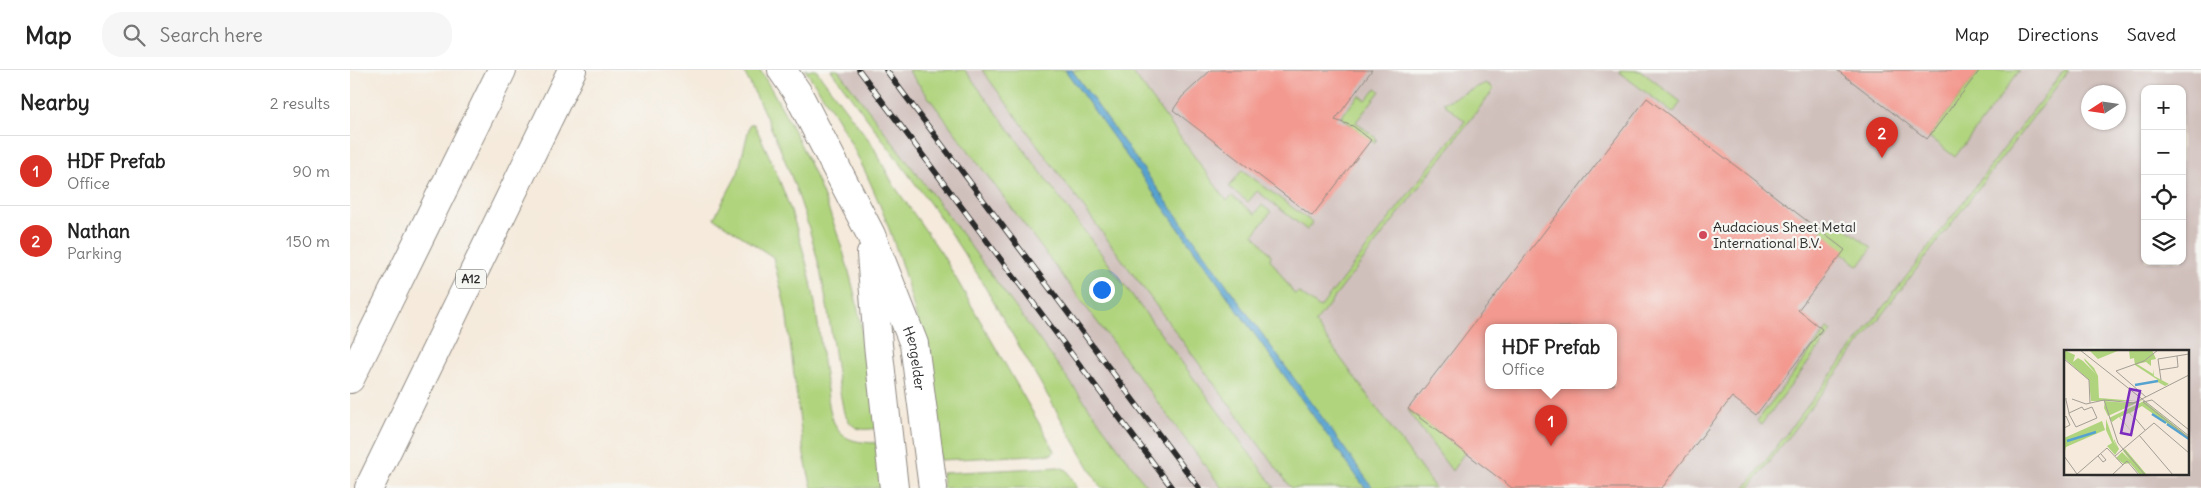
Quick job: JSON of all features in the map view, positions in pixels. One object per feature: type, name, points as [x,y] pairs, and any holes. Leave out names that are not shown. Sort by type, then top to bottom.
[{"type":"main road","points":[[350,379],[502,70]]},
{"type":"main road","name":"A12","points":[[369,488],[572,70]]},
{"type":"main road","name":"Hengelder","points":[[782,70],[797,92],[871,235],[914,344],[933,488]]},
{"type":"main road","name":"Hengelder","points":[[871,235],[872,294],[894,488]]},
{"type":"shaded area","points":[[838,70],[2201,70],[2201,488],[1148,488],[944,210]]},
{"type":"green space","points":[[743,70],[760,70],[793,129],[821,190],[844,254],[853,286],[878,428],[857,428],[850,423],[844,413],[817,256],[800,201],[780,148]]},
{"type":"green space","points":[[805,70],[816,70],[872,144],[893,184],[942,254],[1052,446],[1054,451],[1052,454],[940,460],[932,399],[918,323],[896,247],[882,209],[848,137]]},
{"type":"green space","points":[[831,70],[838,70],[944,210],[1148,488],[1101,488],[978,275],[937,213]]},
{"type":"green space","points":[[908,70],[965,70],[1275,488],[1222,488]]},
{"type":"green space","points":[[982,70],[1131,70],[1227,201],[1232,196],[1255,214],[1262,205],[1271,212],[1254,234],[1271,255],[1270,259],[1295,295],[1298,292],[1320,308],[1465,121],[1443,103],[1486,83],[1494,89],[1315,323],[1435,488],[1291,488]]},
{"type":"green space","points":[[1620,70],[1641,71],[1681,102],[1673,113],[1619,72]]},
{"type":"green space","points":[[1980,70],[2020,70],[1955,157],[1929,137]]},
{"type":"green space","points":[[2064,70],[2069,70],[1749,488],[1745,488]]},
{"type":"green space","points":[[1376,88],[1380,91],[1356,122],[1377,139],[1374,143],[1341,117],[1359,95],[1366,100]]},
{"type":"green space","points":[[750,124],[754,124],[774,167],[791,211],[805,257],[815,303],[830,411],[834,422],[840,432],[848,438],[876,443],[883,488],[812,488],[804,455],[786,310],[773,257],[714,218],[738,173]]},
{"type":"green space","points":[[1242,170],[1313,223],[1307,230],[1257,191],[1248,202],[1229,187]]},
{"type":"green space","points":[[1831,217],[1872,248],[1859,266],[1842,253],[1844,250],[1820,231]]},
{"type":"green space","points":[[1828,328],[1832,331],[1761,425],[1757,421]]},
{"type":"green space","points":[[1408,409],[1465,452],[1452,471],[1410,414]]},
{"type":"green space","points":[[1059,467],[1067,470],[1077,488],[943,488],[942,473]]},
{"type":"water","points":[[1065,70],[1072,70],[1373,488],[1365,488]]},
{"type":"building","points":[[1211,70],[1372,70],[1335,120],[1353,126],[1371,140],[1312,216],[1173,110],[1182,97]]},
{"type":"building","points":[[1837,70],[1980,70],[1927,139]]},
{"type":"building","points":[[1647,98],[1845,250],[1798,310],[1822,329],[1756,415],[1732,397],[1662,488],[1512,488],[1408,409]]},
{"type":"railway","points":[[859,70],[1172,488]]},
{"type":"railway","points":[[886,70],[1199,488]]},
{"type":"place","name":"Nathan","points":[[1882,158]]},
{"type":"place","name":"Audacious Sheet Metal International B.V.","points":[[1703,235]]},
{"type":"place","name":"HDF Prefab","points":[[1551,446]]}]
